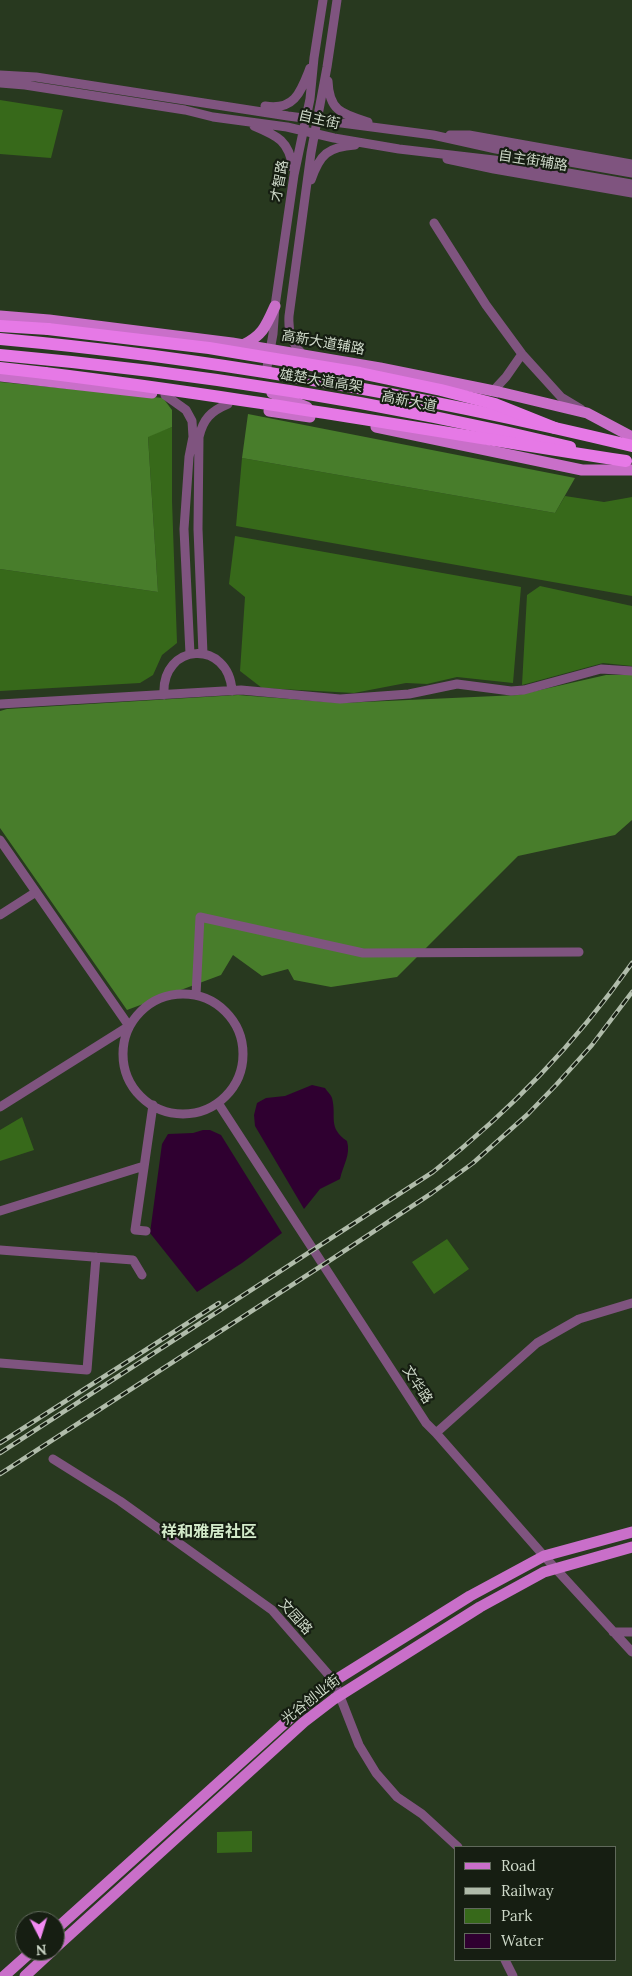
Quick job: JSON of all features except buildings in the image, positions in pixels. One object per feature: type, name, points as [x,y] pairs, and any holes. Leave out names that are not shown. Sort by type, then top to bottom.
[{"type":"highway","points":[[0,326],[48,329],[209,348],[360,373],[495,404],[555,428]]},
{"type":"highway","name":"雄楚大道高架","points":[[0,339],[138,353],[275,374],[452,405],[632,446]]},
{"type":"highway","points":[[0,360],[45,373],[261,402],[630,465]]},
{"type":"highway","name":"雄楚大道高架","points":[[0,360],[143,370],[354,402],[527,437],[630,465]]},
{"type":"main road","points":[[243,345],[255,339],[265,329],[275,306]]},
{"type":"main road","name":"高新大道辅路","points":[[0,316],[49,320],[243,345],[493,391],[587,413],[632,436]]},
{"type":"main road","name":"高新大道","points":[[0,335],[140,350],[267,367],[398,389],[632,441]]},
{"type":"main road","name":"高新大道","points":[[0,360],[132,373],[272,393],[454,426],[630,465]]},
{"type":"main road","points":[[0,376],[166,395],[341,421],[475,446],[582,470],[630,465]]},
{"type":"main road","points":[[272,393],[341,421]]},
{"type":"main road","name":"光谷创业街","points":[[65,1921],[309,1701],[334,1681],[470,1596],[544,1556],[632,1532]]},
{"type":"main road","name":"光谷创业街","points":[[65,1939],[304,1722],[340,1695],[480,1607],[544,1572],[632,1546]]},
{"type":"main road","points":[[4,1976],[21,1961]]},
{"type":"main road","points":[[24,1976],[41,1961]]},
{"type":"street","name":"才智路","points":[[267,367],[294,175],[304,131],[323,0]]},
{"type":"street","name":"才智路","points":[[303,355],[294,346],[288,324],[314,133],[327,67],[337,0]]},
{"type":"street","points":[[185,100],[225,100],[276,108],[288,104],[298,96],[314,58]]},
{"type":"street","points":[[327,67],[328,93],[337,110],[345,115],[390,129]]},
{"type":"street","name":"自主街","points":[[0,75],[36,77],[317,120],[433,135],[496,149],[601,166],[632,173]]},
{"type":"street","name":"自主街","points":[[0,83],[25,85],[147,104],[245,122],[287,126],[314,133],[430,154],[494,160],[632,184]]},
{"type":"street","points":[[245,122],[281,138],[292,157],[294,175]]},
{"type":"street","name":"自主街辅路","points":[[433,135],[469,135],[632,164]]},
{"type":"street","points":[[306,197],[317,163],[322,156],[340,146],[367,143]]},
{"type":"street","name":"自主街辅路","points":[[430,154],[486,168],[632,193]]},
{"type":"street","points":[[434,223],[486,305],[522,354],[561,397],[587,413]]},
{"type":"street","points":[[493,391],[506,377],[522,354]]},
{"type":"street","points":[[166,395],[186,410],[192,421],[193,437],[188,466],[184,529],[190,654]]},
{"type":"street","points":[[203,654],[198,529],[199,437],[202,425],[207,417],[215,410],[228,404]]},
{"type":"street","points":[[164,695],[164,679],[169,668],[177,660],[190,654],[203,654],[215,658],[224,666],[230,677],[232,690]]},
{"type":"street","points":[[0,704],[232,690],[340,699],[409,694],[457,684],[511,691],[524,690],[602,669],[632,671]]},
{"type":"street","points":[[0,841],[129,1026]]},
{"type":"street","points":[[0,915],[36,892]]},
{"type":"street","points":[[196,995],[200,917],[363,953],[580,952]]},
{"type":"street","points":[[176,994],[196,995],[215,1002],[230,1015],[240,1032],[244,1052],[241,1071],[232,1089],[218,1103],[200,1112],[180,1114],[160,1110],[143,1099],[130,1084],[123,1065],[123,1045],[129,1026],[141,1010],[157,999],[176,994]]},
{"type":"street","points":[[0,1107],[129,1026]]},
{"type":"street","name":"文华路","points":[[218,1103],[426,1423],[632,1652]]},
{"type":"street","points":[[146,1230],[135,1230],[153,1105]]},
{"type":"street","points":[[0,1211],[144,1166]]},
{"type":"street","points":[[0,1250],[133,1260],[142,1275]]},
{"type":"street","points":[[0,1364],[87,1370],[96,1257]]},
{"type":"street","points":[[436,1433],[537,1343],[579,1319],[632,1303]]},
{"type":"street","name":"文园路","points":[[53,1459],[120,1501],[272,1610],[334,1681],[359,1745],[376,1773],[397,1797],[422,1814],[457,1846]]},
{"type":"street","points":[[613,1632],[632,1632]]},
{"type":"street","points":[[506,1961],[513,1976]]},
{"type":"green space","points":[[0,100],[63,110],[51,158],[0,154]]},
{"type":"green space","points":[[0,382],[163,398],[172,410],[172,427],[148,437],[158,592],[0,569]]},
{"type":"green space","points":[[248,414],[575,478],[555,513],[242,458]]},
{"type":"green space","points":[[172,427],[172,501],[177,643],[162,655],[153,675],[140,683],[0,691],[0,569],[158,592],[148,436]]},
{"type":"green space","points":[[242,458],[555,513],[565,496],[604,502],[632,497],[632,596],[236,526]]},
{"type":"green space","points":[[235,536],[521,587],[513,683],[457,677],[427,684],[406,683],[354,693],[262,688],[240,671],[245,597],[229,584]]},
{"type":"green space","points":[[540,586],[632,606],[632,666],[603,663],[522,685],[527,595]]},
{"type":"green space","points":[[606,675],[632,675],[632,820],[615,835],[518,856],[397,977],[331,987],[294,980],[288,969],[262,976],[233,955],[221,975],[127,1010],[0,828],[0,711],[7,709],[238,695],[342,703],[518,695]]},
{"type":"green space","points":[[22,1117],[34,1150],[0,1161],[0,1130]]},
{"type":"green space","points":[[447,1239],[469,1269],[434,1294],[412,1262]]},
{"type":"green space","points":[[252,1831],[252,1852],[217,1853],[217,1832]]},
{"type":"water","points":[[312,1085],[325,1088],[331,1097],[335,1126],[341,1136],[347,1141],[348,1151],[340,1179],[320,1189],[304,1209],[255,1126],[254,1115],[257,1103],[266,1098],[285,1096]]},
{"type":"water","points":[[210,1130],[221,1135],[282,1233],[242,1263],[197,1292],[150,1233],[162,1144],[168,1134],[193,1133]]},
{"type":"railway","points":[[0,1453],[433,1172],[489,1124],[540,1075],[588,1021],[632,963]]},
{"type":"railway","points":[[0,1474],[332,1259],[432,1193],[473,1163],[528,1114],[556,1085],[592,1045],[632,992]]},
{"type":"railway","points":[[0,1443],[219,1303]]},
{"type":"district","name":"祥和雅居社区","points":[[209,1532]]}]
